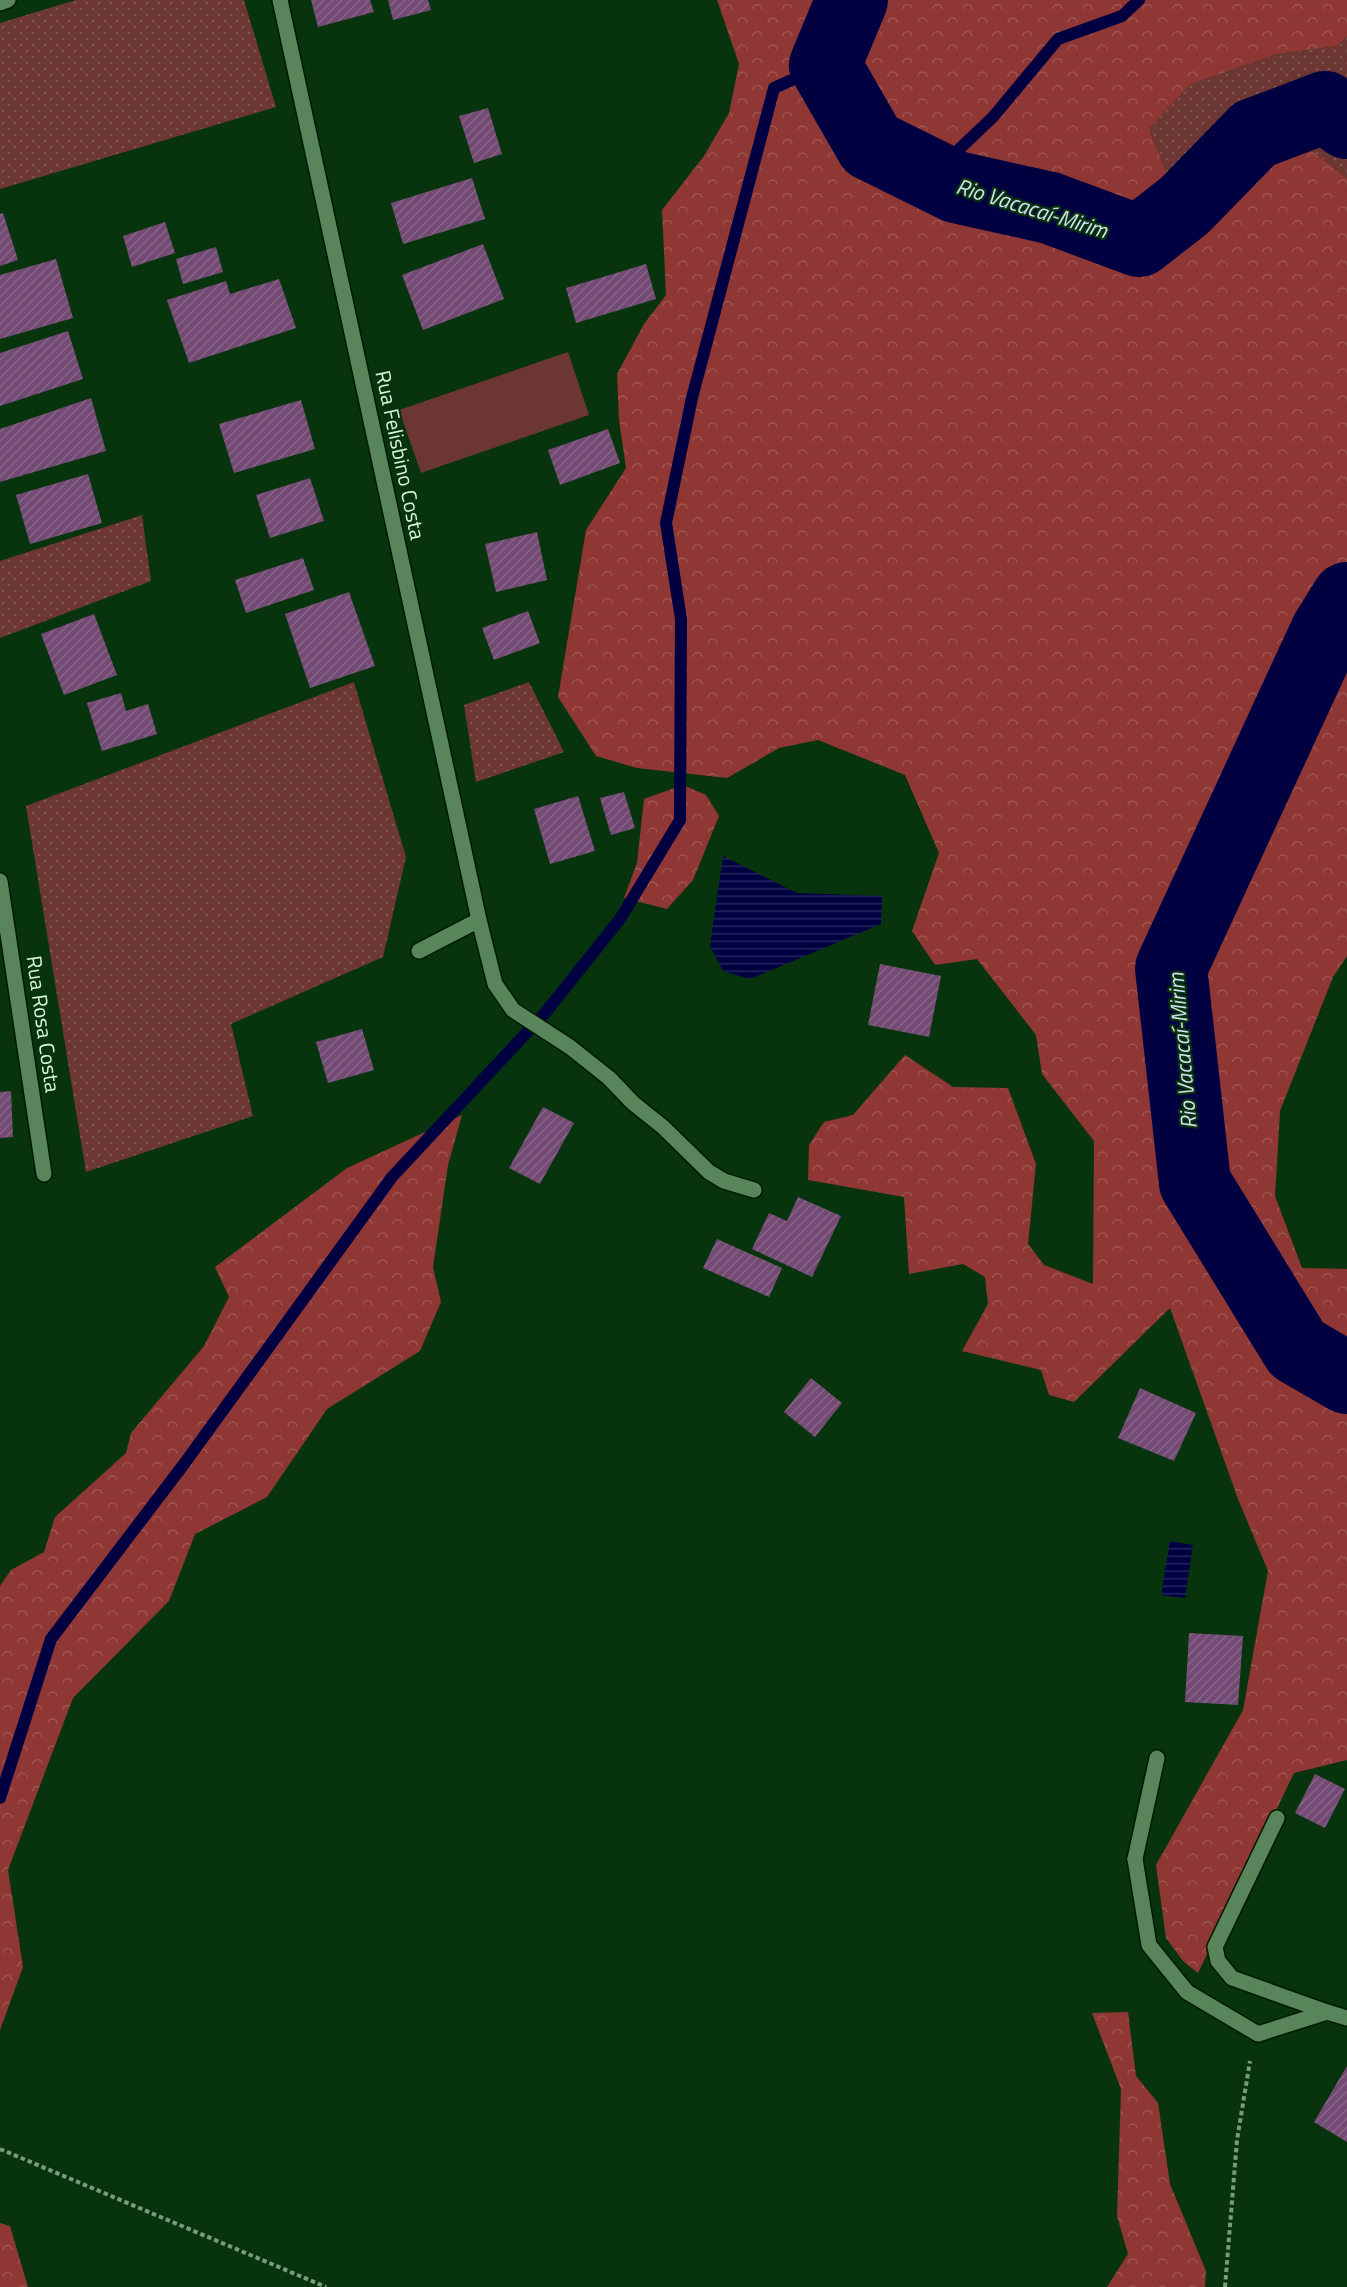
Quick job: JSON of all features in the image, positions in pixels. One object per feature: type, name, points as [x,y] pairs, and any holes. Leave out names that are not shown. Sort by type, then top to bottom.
[{"type":"street","points":[[0,3],[8,0]]},
{"type":"street","name":"Rua Felisbino Costa","points":[[280,0],[479,920],[495,984],[513,1010],[570,1047],[609,1078],[709,1172],[724,1180],[754,1190]]},
{"type":"street","name":"Rua Rosa Costa","points":[[0,880],[44,1173]]},
{"type":"street","points":[[419,951],[479,920]]},
{"type":"street","points":[[1157,1758],[1135,1859],[1149,1945],[1187,1992],[1258,2034],[1327,2012]]},
{"type":"street","points":[[1277,1818],[1215,1947],[1218,1961],[1232,1978],[1347,2018]]},
{"type":"path","points":[[1226,2287],[1237,2139],[1247,2075],[1258,2034]]},
{"type":"path","points":[[0,2149],[326,2287]]},
{"type":"shaded area","points":[[76,0],[244,0],[276,107],[0,189],[0,23]]},
{"type":"shaded area","points":[[1347,37],[1347,178],[1266,115],[1170,181],[1149,129],[1191,84],[1278,54],[1337,46]]},
{"type":"shaded area","points":[[568,352],[589,415],[421,473],[399,410]]},
{"type":"shaded area","points":[[142,515],[151,581],[0,638],[0,561]]},
{"type":"shaded area","points":[[354,682],[406,857],[383,957],[231,1024],[253,1116],[86,1172],[26,806]]},
{"type":"shaded area","points":[[529,682],[564,752],[476,782],[464,705]]},
{"type":"shaded area","points":[[723,856],[797,893],[882,896],[881,924],[750,979],[723,971],[710,946]]},
{"type":"shaded area","points":[[1170,1541],[1193,1545],[1185,1598],[1161,1595]]},
{"type":"green space","points":[[717,0],[1347,0],[1347,37],[1337,46],[1278,54],[1191,84],[1149,129],[1170,181],[1266,115],[1347,178],[1347,956],[1333,977],[1280,1111],[1275,1196],[1302,1268],[1347,1269],[1347,1760],[1294,1773],[1198,1973],[1183,1961],[1166,1938],[1156,1865],[1243,1710],[1268,1571],[1238,1499],[1170,1308],[1074,1402],[1049,1395],[1041,1370],[962,1351],[988,1304],[985,1277],[963,1264],[909,1274],[904,1197],[808,1180],[809,1145],[824,1122],[853,1115],[905,1055],[953,1087],[1008,1088],[1036,1164],[1028,1244],[1044,1265],[1093,1284],[1094,1141],[1042,1074],[1036,1035],[977,959],[935,965],[912,931],[939,853],[905,775],[818,740],[779,748],[727,778],[637,768],[596,756],[558,697],[586,530],[626,468],[619,420],[617,374],[644,324],[666,295],[662,210],[704,156],[729,113],[739,64]]},
{"type":"green space","points":[[683,785],[706,795],[719,816],[693,880],[667,909],[624,898],[637,863],[644,799]]},
{"type":"green space","points":[[462,1115],[448,1165],[433,1267],[441,1302],[420,1351],[327,1409],[267,1497],[195,1534],[169,1601],[73,1698],[8,1870],[23,1967],[0,2030],[0,1586],[11,1570],[44,1552],[55,1517],[126,1453],[131,1433],[204,1346],[229,1297],[215,1267],[347,1168]]},
{"type":"green space","points":[[1128,2012],[1136,2076],[1158,2103],[1170,2184],[1206,2271],[1205,2287],[1107,2287],[1128,2254],[1117,2216],[1121,2089],[1092,2013]]},
{"type":"green space","points":[[0,2223],[10,2226],[28,2287],[0,2287]]},
{"type":"building","points":[[311,0],[370,0],[374,12],[318,27]]},
{"type":"building","points":[[388,0],[428,0],[431,10],[393,20]]},
{"type":"building","points":[[488,108],[502,154],[474,163],[459,116]]},
{"type":"building","points":[[472,178],[485,219],[403,244],[391,203]]},
{"type":"building","points":[[3,213],[18,260],[0,266],[0,214]]},
{"type":"building","points":[[165,222],[175,253],[132,267],[123,236]]},
{"type":"building","points":[[483,244],[504,299],[423,330],[402,275]]},
{"type":"building","points":[[216,247],[223,272],[183,284],[176,259]]},
{"type":"building","points":[[56,259],[73,318],[0,339],[0,275]]},
{"type":"building","points":[[646,264],[656,299],[576,323],[566,288]]},
{"type":"building","points":[[279,279],[296,328],[189,363],[167,300],[226,281],[230,294]]},
{"type":"building","points":[[68,331],[83,379],[0,406],[0,353]]},
{"type":"building","points":[[91,398],[106,451],[0,482],[0,429]]},
{"type":"building","points":[[301,400],[315,449],[234,473],[219,424]]},
{"type":"building","points":[[608,429],[620,463],[560,485],[548,450]]},
{"type":"building","points":[[88,474],[102,523],[30,544],[16,495]]},
{"type":"building","points":[[310,478],[324,521],[270,538],[256,495]]},
{"type":"building","points":[[537,532],[547,580],[496,592],[485,544]]},
{"type":"building","points":[[303,558],[314,590],[246,613],[235,580]]},
{"type":"building","points":[[349,592],[375,666],[310,688],[285,614]]},
{"type":"building","points":[[528,611],[540,643],[494,660],[482,628]]},
{"type":"building","points":[[94,614],[117,675],[64,695],[41,634]]},
{"type":"building","points":[[121,693],[126,711],[148,704],[157,734],[102,751],[87,703]]},
{"type":"building","points":[[624,792],[635,828],[611,835],[600,798]]},
{"type":"building","points":[[578,796],[595,851],[550,864],[534,809]]},
{"type":"building","points":[[880,964],[941,976],[929,1037],[868,1025]]},
{"type":"building","points":[[362,1029],[374,1070],[328,1083],[316,1042]]},
{"type":"building","points":[[11,1091],[13,1137],[0,1138],[0,1092]]},
{"type":"building","points":[[543,1107],[574,1123],[540,1184],[509,1168]]},
{"type":"building","points":[[798,1197],[841,1216],[812,1277],[752,1249],[769,1213],[787,1221]]},
{"type":"building","points":[[717,1239],[782,1268],[769,1297],[703,1268]]},
{"type":"building","points":[[811,1378],[842,1403],[815,1437],[784,1412]]},
{"type":"building","points":[[1140,1388],[1196,1413],[1174,1461],[1118,1438]]},
{"type":"building","points":[[1189,1633],[1243,1636],[1238,1705],[1185,1702]]},
{"type":"building","points":[[1315,1774],[1345,1789],[1325,1828],[1295,1813]]},
{"type":"building","points":[[1347,2066],[1347,2142],[1314,2122]]},
{"type":"waterway","name":"Rio Vacacaí-Mirim","points":[[852,0],[825,65],[871,145],[956,187],[1050,208],[1139,241],[1184,206],[1254,134],[1325,107],[1347,123]]},
{"type":"waterway","points":[[932,175],[993,117],[1058,39],[1122,16],[1139,0]]},
{"type":"waterway","points":[[0,1798],[51,1639],[184,1464],[392,1177],[545,1013],[620,919],[680,820],[681,619],[666,523],[692,398],[774,88],[825,65]]},
{"type":"waterway","name":"Rio Vacacaí-Mirim","points":[[1347,598],[1326,632],[1171,968],[1195,1183],[1297,1349],[1347,1378]]}]
